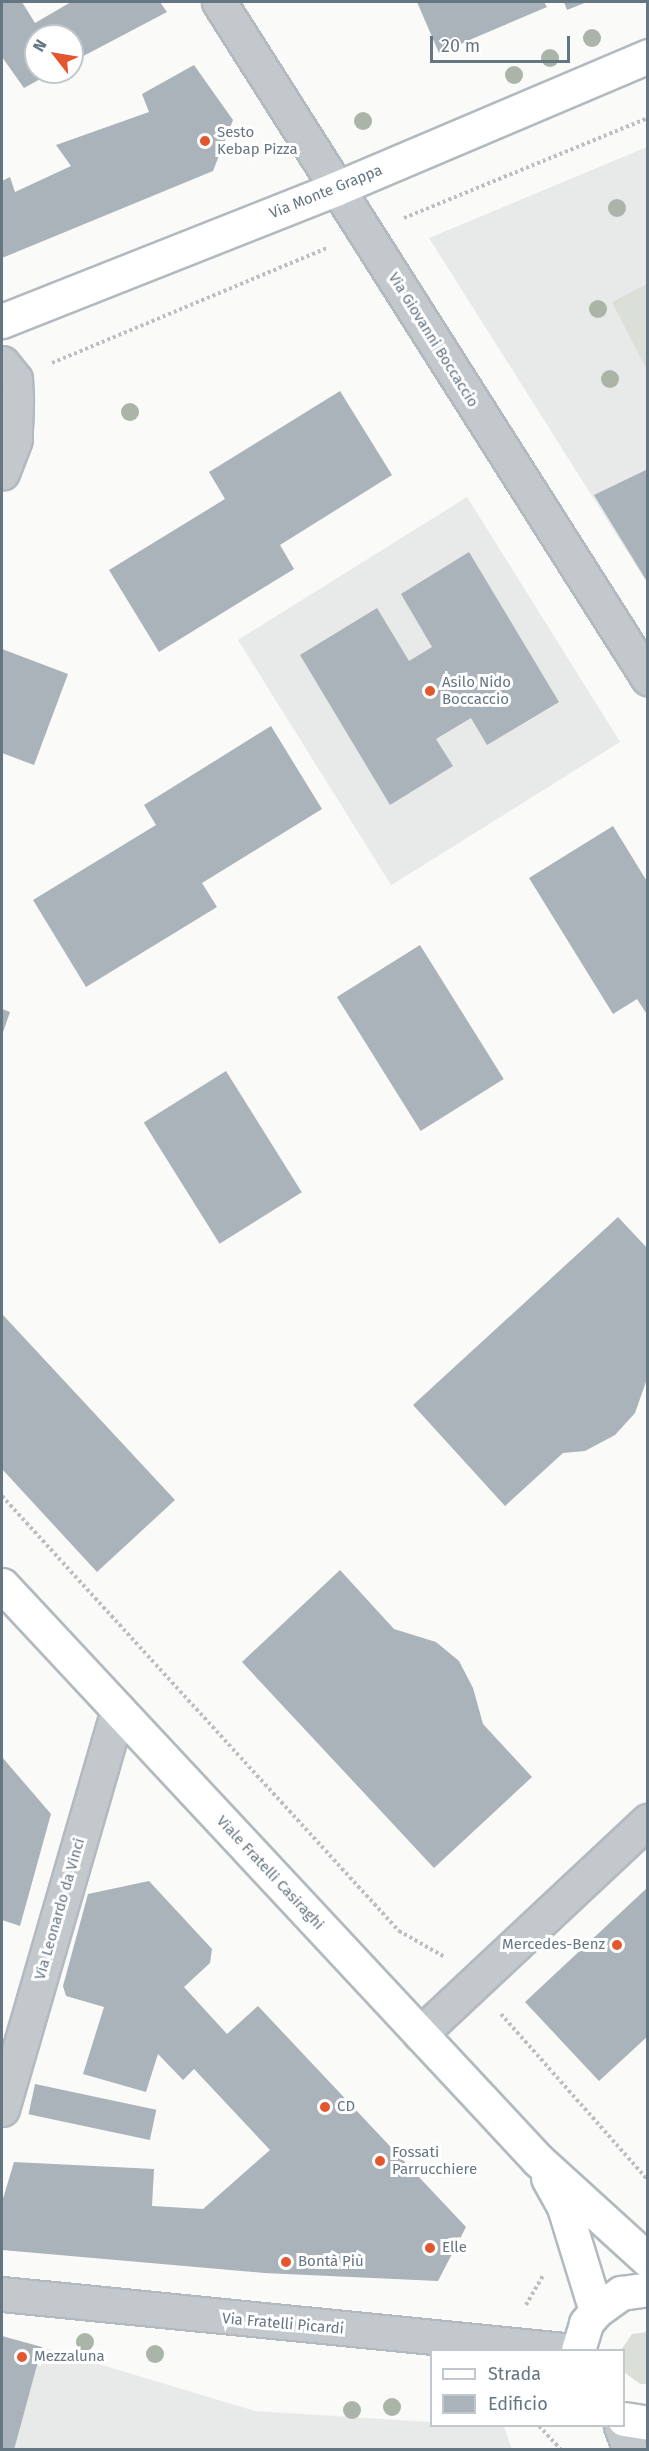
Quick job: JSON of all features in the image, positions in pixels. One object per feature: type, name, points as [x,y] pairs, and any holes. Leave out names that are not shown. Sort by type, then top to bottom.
[{"type":"street","name":"Via Giovanni Boccaccio","points":[[219,2],[335,189],[648,678]]},
{"type":"street","name":"Via Monte Grappa","points":[[2,321],[335,189],[648,56]]},
{"type":"street","points":[[2,363],[15,379],[15,439],[2,474]]},
{"type":"street","name":"Viale Fratelli Casiraghi","points":[[2,1585],[538,2160],[648,2260]]},
{"type":"street","name":"Via Leonardo da Vinci","points":[[2,2109],[118,1709]]},
{"type":"street","points":[[420,2034],[648,1821]]},
{"type":"street","name":"Viale Fratelli Casiraghi","points":[[538,2160],[564,2207],[596,2311]]},
{"type":"street","points":[[579,2349],[586,2323],[596,2311],[621,2293],[648,2289]]},
{"type":"street","name":"Via Fratelli Picardi","points":[[2,2294],[554,2349]]},
{"type":"street","points":[[625,2419],[648,2423]]},
{"type":"street","points":[[621,2427],[630,2450]]},
{"type":"path","points":[[2,1496],[399,1931],[440,1954],[474,1984],[648,2180]]},
{"type":"path","points":[[540,2427],[561,2450]]},
{"type":"shaded area","points":[[647,147],[647,583],[429,238]]},
{"type":"shaded area","points":[[647,284],[647,370],[612,302]]},
{"type":"shaded area","name":"Asilo Nido Boccaccio","points":[[467,497],[620,742],[391,885],[238,640]]},
{"type":"shaded area","points":[[647,2332],[647,2384],[640,2384],[625,2373],[625,2349],[622,2349],[632,2334]]},
{"type":"shaded area","points":[[42,2347],[255,2411],[430,2422],[430,2427],[504,2427],[512,2449],[14,2450]]},
{"type":"building","points":[[2,2],[22,2],[35,23],[71,2],[160,2],[167,12],[84,56],[84,24],[24,24],[24,84],[31,84],[24,88],[2,57]]},
{"type":"building","points":[[417,2],[544,2],[547,7],[439,53]]},
{"type":"building","points":[[564,2],[587,2],[567,10]]},
{"type":"building","points":[[194,65],[233,120],[213,171],[2,258],[2,181],[10,177],[15,192],[71,166],[56,145],[149,112],[142,94]]},
{"type":"building","points":[[340,391],[392,475],[280,545],[294,569],[159,652],[109,570],[225,499],[209,472]]},
{"type":"building","points":[[648,469],[648,583],[594,495]]},
{"type":"building","points":[[469,552],[559,702],[487,745],[471,718],[436,739],[453,766],[390,805],[300,655],[377,608],[409,661],[432,647],[401,594]]},
{"type":"building","points":[[2,649],[68,674],[34,765],[2,753]]},
{"type":"building","points":[[271,726],[322,809],[202,883],[217,907],[86,987],[33,900],[156,825],[144,805]]},
{"type":"building","points":[[613,826],[648,883],[648,1016],[637,999],[613,1014],[529,878]]},
{"type":"building","points":[[420,945],[504,1079],[421,1131],[337,997]]},
{"type":"building","points":[[2,1009],[10,1012],[2,1035]]},
{"type":"building","points":[[226,1071],[302,1192],[220,1244],[144,1122]]},
{"type":"building","points":[[618,1217],[648,1249],[648,1376],[635,1413],[615,1435],[585,1451],[563,1453],[505,1506],[413,1405]]},
{"type":"building","points":[[3,1315],[175,1500],[97,1572],[2,1469]]},
{"type":"building","points":[[340,1570],[394,1629],[436,1642],[459,1661],[473,1688],[483,1724],[532,1777],[434,1868],[242,1662]]},
{"type":"building","points":[[2,1757],[51,1814],[20,1926],[2,1920]]},
{"type":"building","points":[[149,1881],[212,1949],[210,1963],[184,1987],[227,2034],[258,2006],[466,2227],[438,2281],[264,2273],[2,2250],[2,2202],[14,2162],[154,2169],[152,2206],[203,2209],[270,2150],[194,2069],[183,2080],[158,2054],[146,2092],[83,2074],[104,2007],[66,1996],[63,1986],[88,1894]]},
{"type":"building","name":"Mercedes-Benz","points":[[648,1887],[648,2036],[599,2081],[525,2002]]},
{"type":"building","points":[[35,2084],[156,2110],[150,2140],[29,2114]]},
{"type":"building","points":[[2,2336],[42,2347],[14,2450],[2,2450]]},
{"type":"place","name":"Sesto Kebap Pizza","points":[[205,141]]},
{"type":"place","name":"Asilo Nido Boccaccio","points":[[430,691]]},
{"type":"place","name":"Mercedes-Benz","points":[[617,1945]]},
{"type":"place","name":"CD","points":[[325,2107]]},
{"type":"place","name":"Fossati Parrucchiere","points":[[380,2161]]},
{"type":"place","name":"Elle","points":[[430,2248]]},
{"type":"place","name":"Bontà Più","points":[[286,2262]]},
{"type":"place","name":"Mezzaluna","points":[[22,2357]]}]
